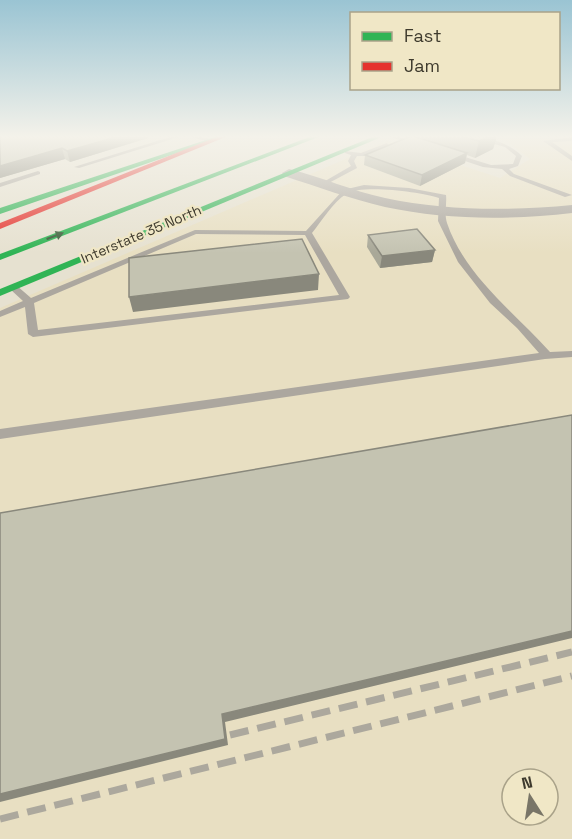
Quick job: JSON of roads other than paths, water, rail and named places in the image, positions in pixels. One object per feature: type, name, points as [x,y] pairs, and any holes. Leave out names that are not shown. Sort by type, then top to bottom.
[{"type":"main road","points":[[0,211],[103,175]]},
{"type":"main road","points":[[0,226],[122,175]]},
{"type":"main road","points":[[0,256],[214,175]]},
{"type":"main road","name":"Interstate 35 North","points":[[0,293],[284,175]]},
{"type":"main road","points":[[0,237],[112,196]]},
{"type":"street","points":[[296,175],[397,204],[444,210],[513,214],[570,202]]},
{"type":"lane","points":[[0,185],[34,175]]},
{"type":"lane","points":[[323,184],[340,175]]},
{"type":"lane","points":[[512,175],[570,202]]},
{"type":"lane","points":[[0,314],[195,232],[308,233],[345,191]]},
{"type":"lane","points":[[444,210],[442,221],[462,262],[493,301],[521,326],[547,356]]},
{"type":"lane","points":[[13,287],[28,301],[33,334],[345,297],[308,233]]},
{"type":"lane","points":[[0,434],[572,354]]},
{"type":"railway","points":[[230,735],[572,652]]},
{"type":"railway","points":[[0,819],[572,676]]}]
